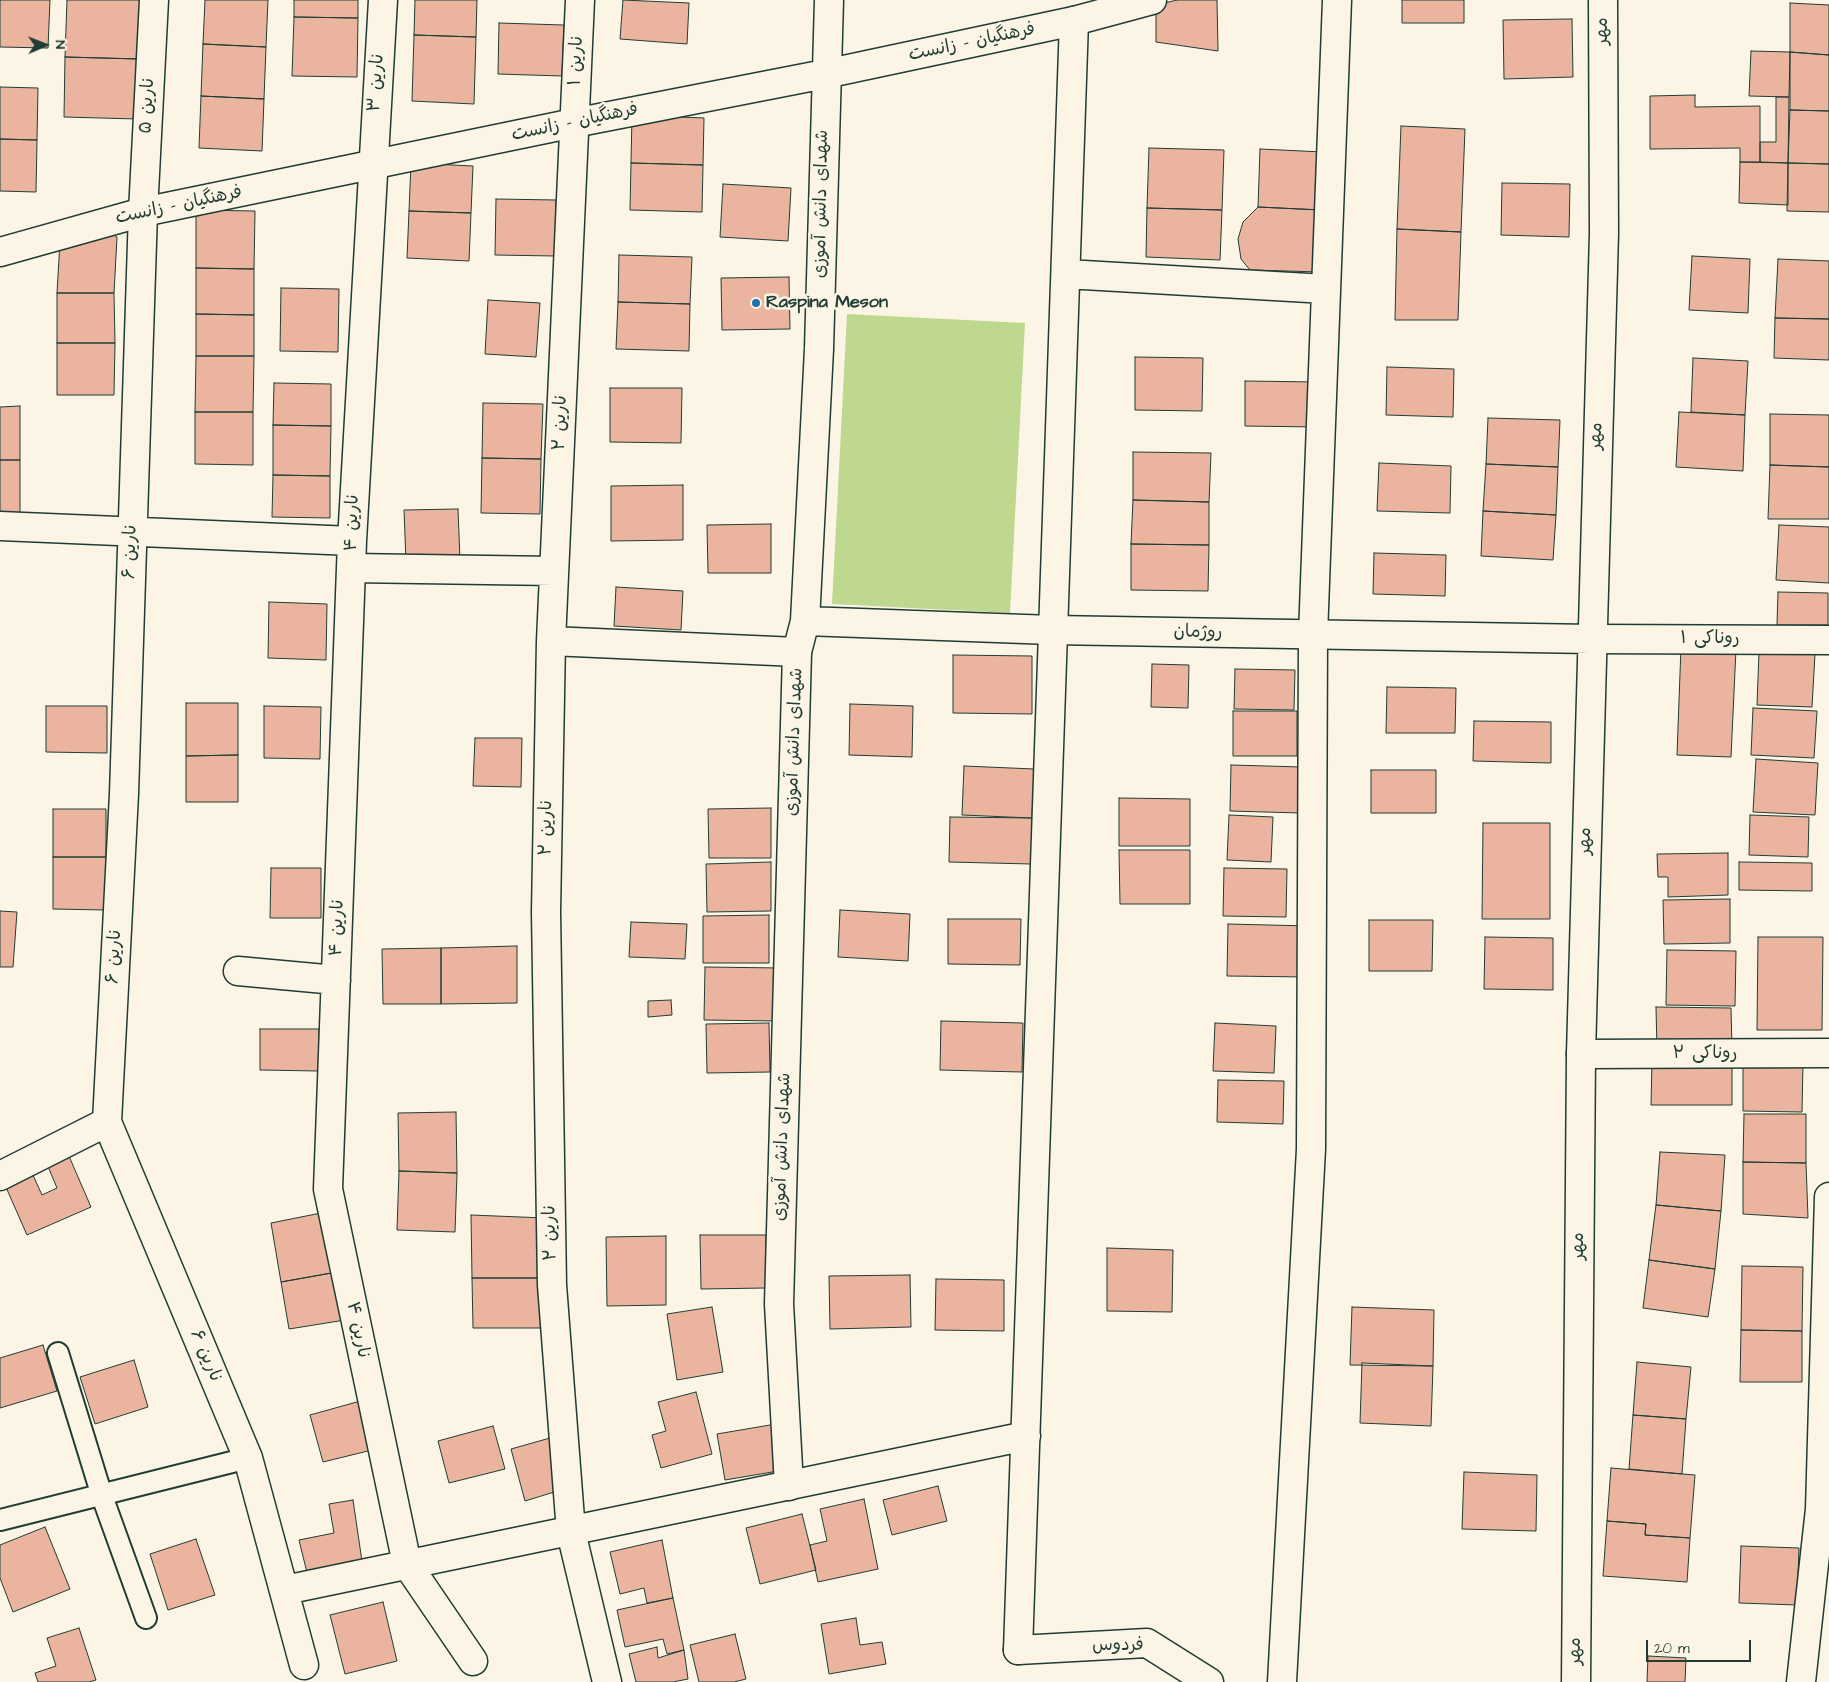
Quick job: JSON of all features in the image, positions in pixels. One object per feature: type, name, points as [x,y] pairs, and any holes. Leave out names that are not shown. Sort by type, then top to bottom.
[{"type":"street","name":"نارین ۵","points":[[142,212],[154,0]]},
{"type":"street","name":"نارین ۳","points":[[372,166],[383,0]]},
{"type":"street","name":"نارین ۱","points":[[574,123],[580,0]]},
{"type":"street","name":"شهدای دانش آموزی","points":[[789,1486],[779,1304],[797,652],[805,621],[819,349],[825,74],[829,0]]},
{"type":"street","name":"فرهنگیان - زانست","points":[[0,252],[142,212],[574,123],[825,74],[1074,21],[1106,5],[1152,0]]},
{"type":"street","points":[[1282,1682],[1311,1149],[1313,635],[1337,0]]},
{"type":"street","name":"مهر","points":[[1576,1682],[1581,1054],[1591,639],[1604,233],[1603,0]]},
{"type":"street","points":[[285,1590],[1026,1436],[1074,21]]},
{"type":"street","name":"نارین ۲","points":[[574,123],[551,641],[546,912],[552,1285],[571,1532],[607,1682]]},
{"type":"street","name":"نارین ۴","points":[[372,166],[352,541],[328,1189],[406,1564],[473,1662]]},
{"type":"street","name":"نارین ۶","points":[[142,212],[124,794],[107,1122],[248,1458],[304,1665]]},
{"type":"street","points":[[1066,274],[1326,289]]},
{"type":"street","points":[[0,526],[352,541]]},
{"type":"street","points":[[351,568],[554,571]]},
{"type":"street","name":"روژمان","points":[[805,621],[1052,630],[1591,639]]},
{"type":"street","name":"روناکی ۱","points":[[1591,639],[1829,640]]},
{"type":"street","points":[[551,641],[797,652]]},
{"type":"street","points":[[238,971],[336,980]]},
{"type":"street","name":"روناکی ۲","points":[[1581,1054],[1829,1053]]},
{"type":"street","points":[[0,1176],[107,1122]]},
{"type":"street","points":[[1801,1682],[1824,1510],[1829,1197]]},
{"type":"street","name":"فردوس","points":[[1026,1436],[1018,1650],[1147,1643],[1209,1682]]},
{"type":"lane","points":[[58,1352],[102,1496],[146,1618]]},
{"type":"lane","points":[[0,1520],[248,1458]]},
{"type":"green space","points":[[847,314],[1025,323],[1010,613],[832,604]]},
{"type":"building","points":[[0,0],[50,0],[48,48],[0,47]]},
{"type":"building","points":[[67,0],[141,0],[139,59],[65,57]]},
{"type":"building","points":[[205,0],[268,0],[266,47],[203,44]]},
{"type":"building","points":[[294,0],[358,0],[358,18],[294,17]]},
{"type":"building","points":[[415,0],[477,0],[476,37],[414,35]]},
{"type":"building","points":[[623,0],[689,3],[687,44],[620,39]]},
{"type":"building","points":[[1177,0],[1217,0],[1218,51],[1156,42],[1156,5]]},
{"type":"building","points":[[1402,0],[1464,0],[1464,23],[1402,23]]},
{"type":"building","points":[[1790,3],[1829,5],[1829,55],[1790,52]]},
{"type":"building","points":[[294,17],[358,18],[357,77],[292,76]]},
{"type":"building","points":[[1572,19],[1573,77],[1504,79],[1503,20]]},
{"type":"building","points":[[499,23],[564,25],[562,76],[498,74]]},
{"type":"building","points":[[414,35],[476,37],[474,104],[412,101]]},
{"type":"building","points":[[203,44],[266,47],[264,99],[201,96]]},
{"type":"building","points":[[1751,51],[1790,52],[1789,97],[1749,96]]},
{"type":"building","points":[[1790,52],[1829,55],[1829,111],[1790,110]]},
{"type":"building","points":[[65,57],[139,59],[137,119],[64,117]]},
{"type":"building","points":[[0,87],[38,88],[37,140],[0,139]]},
{"type":"building","points":[[1695,95],[1695,107],[1760,106],[1760,162],[1740,162],[1740,148],[1650,149],[1650,96]]},
{"type":"building","points":[[201,96],[264,99],[262,151],[199,148]]},
{"type":"building","points":[[1776,97],[1789,97],[1788,163],[1760,162],[1760,142],[1776,142]]},
{"type":"building","points":[[1790,110],[1829,111],[1829,164],[1788,163]]},
{"type":"building","points":[[632,115],[704,118],[703,165],[631,163]]},
{"type":"building","points":[[1401,126],[1465,129],[1461,232],[1397,229]]},
{"type":"building","points":[[0,139],[37,140],[36,192],[0,191]]},
{"type":"building","points":[[1149,148],[1224,150],[1222,210],[1147,208]]},
{"type":"building","points":[[1260,149],[1323,152],[1321,210],[1258,207]]},
{"type":"building","points":[[1740,162],[1788,163],[1788,205],[1739,203]]},
{"type":"building","points":[[411,163],[473,166],[471,213],[409,211]]},
{"type":"building","points":[[631,163],[703,165],[702,212],[630,210]]},
{"type":"building","points":[[1788,163],[1829,164],[1829,212],[1787,211]]},
{"type":"building","points":[[1502,183],[1570,184],[1569,237],[1501,235]]},
{"type":"building","points":[[723,184],[791,188],[788,241],[720,237]]},
{"type":"building","points":[[496,199],[556,200],[555,256],[495,255]]},
{"type":"building","points":[[1258,207],[1321,210],[1321,272],[1250,270],[1241,259],[1238,239],[1243,222]]},
{"type":"building","points":[[1147,208],[1222,210],[1220,260],[1146,257]]},
{"type":"building","points":[[196,210],[255,211],[254,269],[196,268]]},
{"type":"building","points":[[409,211],[471,213],[469,261],[407,258]]},
{"type":"building","points":[[1397,229],[1461,232],[1458,320],[1395,320]]},
{"type":"building","points":[[106,230],[117,237],[114,293],[57,293],[60,241]]},
{"type":"building","points":[[619,255],[692,257],[690,304],[618,302]]},
{"type":"building","points":[[1692,256],[1750,259],[1748,313],[1689,310]]},
{"type":"building","points":[[1778,259],[1829,261],[1829,319],[1775,318]]},
{"type":"building","points":[[196,268],[254,269],[254,315],[196,314]]},
{"type":"building","name":"Raspina Meson","points":[[789,277],[790,329],[722,330],[721,278]]},
{"type":"building","points":[[281,288],[339,289],[338,352],[280,351]]},
{"type":"building","points":[[57,293],[114,293],[115,343],[57,343]]},
{"type":"building","points":[[488,300],[540,303],[536,357],[485,354]]},
{"type":"building","points":[[618,302],[690,304],[689,351],[616,349]]},
{"type":"building","points":[[196,314],[254,315],[254,356],[196,356]]},
{"type":"building","points":[[1775,318],[1829,319],[1829,360],[1774,358]]},
{"type":"building","points":[[57,343],[115,343],[114,395],[57,395]]},
{"type":"building","points":[[196,356],[254,356],[253,412],[195,412]]},
{"type":"building","points":[[1135,357],[1203,358],[1202,411],[1135,410]]},
{"type":"building","points":[[1693,358],[1748,361],[1745,415],[1691,412]]},
{"type":"building","points":[[1387,367],[1454,369],[1453,417],[1386,415]]},
{"type":"building","points":[[1245,381],[1316,382],[1316,427],[1245,426]]},
{"type":"building","points":[[274,383],[331,384],[331,426],[273,425]]},
{"type":"building","points":[[610,388],[682,388],[681,443],[610,442]]},
{"type":"building","points":[[483,403],[543,404],[541,459],[482,458]]},
{"type":"building","points":[[20,406],[20,460],[0,460],[0,407]]},
{"type":"building","points":[[195,412],[253,412],[253,465],[195,464]]},
{"type":"building","points":[[1679,412],[1745,415],[1743,471],[1676,467]]},
{"type":"building","points":[[1770,414],[1829,415],[1829,467],[1770,465]]},
{"type":"building","points":[[1488,418],[1560,420],[1558,467],[1486,464]]},
{"type":"building","points":[[273,425],[331,426],[330,476],[273,475]]},
{"type":"building","points":[[1133,452],[1211,453],[1209,502],[1133,500]]},
{"type":"building","points":[[482,458],[541,459],[540,514],[481,513]]},
{"type":"building","points":[[0,460],[20,460],[20,516],[0,516]]},
{"type":"building","points":[[1379,463],[1451,466],[1450,513],[1377,511]]},
{"type":"building","points":[[1486,464],[1558,467],[1556,515],[1483,511]]},
{"type":"building","points":[[1770,465],[1829,467],[1829,519],[1768,519]]},
{"type":"building","points":[[273,475],[330,476],[330,518],[272,517]]},
{"type":"building","points":[[683,485],[683,540],[611,541],[611,486]]},
{"type":"building","points":[[1133,500],[1209,502],[1209,545],[1131,544]]},
{"type":"building","points":[[458,509],[460,560],[406,562],[404,510]]},
{"type":"building","points":[[1483,511],[1556,515],[1553,560],[1481,556]]},
{"type":"building","points":[[771,524],[771,573],[708,573],[707,525]]},
{"type":"building","points":[[1779,525],[1829,527],[1829,583],[1776,580]]},
{"type":"building","points":[[1131,544],[1209,545],[1208,591],[1131,590]]},
{"type":"building","points":[[1374,553],[1446,555],[1445,596],[1373,594]]},
{"type":"building","points":[[616,587],[683,591],[681,630],[614,626]]},
{"type":"building","points":[[1778,592],[1828,593],[1828,625],[1777,625]]},
{"type":"building","points":[[269,602],[327,604],[326,660],[268,658]]},
{"type":"building","points":[[1681,647],[1736,649],[1731,757],[1677,755]]},
{"type":"building","points":[[1759,652],[1815,654],[1812,707],[1757,705]]},
{"type":"building","points":[[953,655],[1032,656],[1032,714],[953,713]]},
{"type":"building","points":[[1152,664],[1189,665],[1188,708],[1151,707]]},
{"type":"building","points":[[1235,669],[1295,670],[1294,710],[1234,709]]},
{"type":"building","points":[[1387,687],[1456,688],[1455,733],[1386,733]]},
{"type":"building","points":[[186,703],[238,703],[238,755],[186,756]]},
{"type":"building","points":[[850,704],[913,706],[912,757],[849,755]]},
{"type":"building","points":[[46,706],[107,706],[107,753],[46,752]]},
{"type":"building","points":[[264,706],[321,707],[320,759],[264,758]]},
{"type":"building","points":[[1753,708],[1817,711],[1814,758],[1751,755]]},
{"type":"building","points":[[1233,711],[1297,711],[1297,756],[1233,756]]},
{"type":"building","points":[[1474,721],[1551,722],[1551,763],[1473,761]]},
{"type":"building","points":[[475,738],[522,738],[521,787],[473,786]]},
{"type":"building","points":[[238,755],[238,802],[186,802],[186,756]]},
{"type":"building","points":[[1756,759],[1818,763],[1815,815],[1753,812]]},
{"type":"building","points":[[1231,765],[1302,767],[1300,813],[1230,811]]},
{"type":"building","points":[[964,766],[1034,769],[1032,818],[962,815]]},
{"type":"building","points":[[1371,770],[1436,770],[1436,813],[1371,813]]},
{"type":"building","points":[[1119,798],[1190,799],[1190,846],[1119,846]]},
{"type":"building","points":[[771,808],[771,858],[709,858],[708,809]]},
{"type":"building","points":[[53,809],[106,809],[106,857],[53,857]]},
{"type":"building","points":[[1229,815],[1273,817],[1271,862],[1227,860]]},
{"type":"building","points":[[1750,815],[1809,817],[1808,857],[1749,855]]},
{"type":"building","points":[[950,817],[1032,818],[1031,864],[949,862]]},
{"type":"building","points":[[1483,823],[1550,823],[1550,919],[1482,919]]},
{"type":"building","points":[[1119,850],[1190,850],[1190,904],[1120,904]]},
{"type":"building","points":[[1728,853],[1728,895],[1668,897],[1668,877],[1658,877],[1657,854]]},
{"type":"building","points":[[53,857],[106,857],[105,910],[53,909]]},
{"type":"building","points":[[771,862],[771,911],[707,912],[706,864]]},
{"type":"building","points":[[1739,862],[1812,863],[1812,891],[1739,890]]},
{"type":"building","points":[[271,868],[321,868],[321,918],[270,918]]},
{"type":"building","points":[[1224,868],[1287,869],[1286,917],[1223,916]]},
{"type":"building","points":[[1730,899],[1730,943],[1664,944],[1663,900]]},
{"type":"building","points":[[840,910],[910,914],[908,961],[838,957]]},
{"type":"building","points":[[0,911],[17,912],[13,967],[0,967]]},
{"type":"building","points":[[769,915],[769,963],[703,963],[703,916]]},
{"type":"building","points":[[948,919],[1021,919],[1020,965],[948,964]]},
{"type":"building","points":[[1369,920],[1433,920],[1432,971],[1369,971]]},
{"type":"building","points":[[631,922],[687,924],[685,959],[629,957]]},
{"type":"building","points":[[1228,924],[1309,926],[1308,977],[1227,976]]},
{"type":"building","points":[[1485,937],[1553,938],[1553,990],[1484,989]]},
{"type":"building","points":[[1758,937],[1823,937],[1822,1030],[1757,1030]]},
{"type":"building","points":[[517,946],[517,1003],[441,1004],[441,948]]},
{"type":"building","points":[[441,948],[441,1004],[383,1004],[382,949]]},
{"type":"building","points":[[1667,950],[1736,951],[1735,1006],[1666,1005]]},
{"type":"building","points":[[705,967],[781,968],[780,1021],[704,1020]]},
{"type":"building","points":[[671,1000],[672,1015],[648,1017],[648,1001]]},
{"type":"building","points":[[1656,1007],[1731,1008],[1732,1049],[1657,1050]]},
{"type":"building","points":[[941,1021],[1023,1023],[1022,1072],[940,1070]]},
{"type":"building","points":[[769,1023],[770,1072],[707,1073],[706,1024]]},
{"type":"building","points":[[1215,1023],[1276,1026],[1274,1073],[1213,1071]]},
{"type":"building","points":[[260,1029],[319,1029],[319,1071],[260,1070]]},
{"type":"building","points":[[1652,1062],[1732,1063],[1732,1105],[1651,1105]]},
{"type":"building","points":[[1743,1062],[1803,1063],[1802,1112],[1743,1111]]},
{"type":"building","points":[[1218,1080],[1284,1081],[1283,1124],[1217,1122]]},
{"type":"building","points":[[456,1112],[457,1173],[399,1171],[398,1113]]},
{"type":"building","points":[[1744,1114],[1806,1114],[1806,1163],[1743,1162]]},
{"type":"building","points":[[65,1147],[91,1207],[27,1235],[5,1185],[32,1173],[42,1195],[57,1188],[44,1157]]},
{"type":"building","points":[[1660,1152],[1725,1155],[1721,1211],[1656,1205]]},
{"type":"building","points":[[1743,1162],[1806,1163],[1808,1218],[1743,1214]]},
{"type":"building","points":[[399,1171],[457,1173],[455,1232],[397,1230]]},
{"type":"building","points":[[1656,1205],[1721,1211],[1715,1269],[1649,1260]]},
{"type":"building","points":[[326,1212],[337,1272],[281,1282],[271,1223]]},
{"type":"building","points":[[471,1215],[545,1218],[541,1278],[472,1278]]},
{"type":"building","points":[[700,1235],[766,1235],[766,1288],[701,1289]]},
{"type":"building","points":[[666,1236],[666,1305],[607,1306],[606,1237]]},
{"type":"building","points":[[1107,1248],[1173,1250],[1172,1312],[1107,1311]]},
{"type":"building","points":[[1649,1260],[1715,1269],[1708,1317],[1643,1308]]},
{"type":"building","points":[[1742,1266],[1803,1267],[1802,1331],[1741,1330]]},
{"type":"building","points":[[337,1272],[345,1320],[289,1329],[281,1282]]},
{"type":"building","points":[[910,1275],[911,1327],[830,1329],[829,1276]]},
{"type":"building","points":[[472,1278],[541,1278],[541,1328],[473,1328]]},
{"type":"building","points":[[936,1279],[1004,1280],[1004,1331],[935,1330]]},
{"type":"building","points":[[712,1307],[723,1372],[677,1380],[667,1314]]},
{"type":"building","points":[[1352,1307],[1434,1310],[1433,1366],[1350,1365]]},
{"type":"building","points":[[1741,1330],[1802,1331],[1802,1382],[1740,1382]]},
{"type":"building","points":[[43,1345],[57,1391],[0,1408],[0,1358]]},
{"type":"building","points":[[134,1360],[148,1407],[95,1424],[80,1377]]},
{"type":"building","points":[[1637,1362],[1691,1367],[1686,1419],[1633,1415]]},
{"type":"building","points":[[1362,1363],[1433,1366],[1431,1426],[1360,1423]]},
{"type":"building","points":[[696,1392],[712,1454],[661,1468],[652,1435],[666,1431],[658,1402]]},
{"type":"building","points":[[364,1400],[376,1449],[323,1462],[310,1415]]},
{"type":"building","points":[[1633,1415],[1686,1419],[1682,1474],[1629,1469]]},
{"type":"building","points":[[776,1424],[784,1470],[725,1480],[717,1434]]},
{"type":"building","points":[[493,1426],[505,1469],[449,1483],[438,1441]]},
{"type":"building","points":[[550,1438],[564,1489],[525,1501],[511,1449]]},
{"type":"building","points":[[1611,1468],[1695,1475],[1690,1538],[1645,1535],[1646,1524],[1607,1521]]},
{"type":"building","points":[[1464,1472],[1537,1475],[1536,1531],[1462,1529]]},
{"type":"building","points":[[938,1486],[947,1521],[892,1535],[883,1500]]},
{"type":"building","points":[[864,1499],[878,1569],[818,1582],[810,1545],[827,1541],[820,1509]]},
{"type":"building","points":[[353,1500],[363,1568],[309,1581],[299,1540],[334,1533],[329,1504]]},
{"type":"building","points":[[802,1514],[816,1570],[760,1584],[746,1528]]},
{"type":"building","points":[[1607,1521],[1646,1524],[1645,1535],[1690,1538],[1687,1582],[1603,1576]]},
{"type":"building","points":[[45,1527],[70,1589],[13,1612],[0,1578],[0,1545]]},
{"type":"building","points":[[196,1539],[215,1595],[168,1610],[150,1554]]},
{"type":"building","points":[[662,1540],[673,1598],[647,1603],[644,1588],[620,1594],[610,1552]]},
{"type":"building","points":[[1741,1546],[1799,1548],[1797,1605],[1739,1603]]},
{"type":"building","points":[[673,1598],[684,1650],[667,1654],[663,1639],[625,1647],[617,1610]]},
{"type":"building","points":[[383,1602],[397,1661],[345,1674],[330,1615]]},
{"type":"building","points":[[856,1618],[860,1645],[882,1642],[886,1664],[829,1674],[821,1624]]},
{"type":"building","points":[[79,1628],[96,1680],[89,1682],[38,1682],[35,1673],[56,1666],[47,1638]]},
{"type":"building","points":[[735,1634],[746,1679],[734,1682],[699,1682],[690,1645]]},
{"type":"building","points":[[657,1647],[658,1658],[684,1650],[688,1679],[673,1682],[636,1682],[629,1654]]},
{"type":"building","points":[[1648,1656],[1686,1658],[1685,1682],[1647,1682]]},
{"type":"place","name":"Raspina Meson","points":[[756,303]]}]
